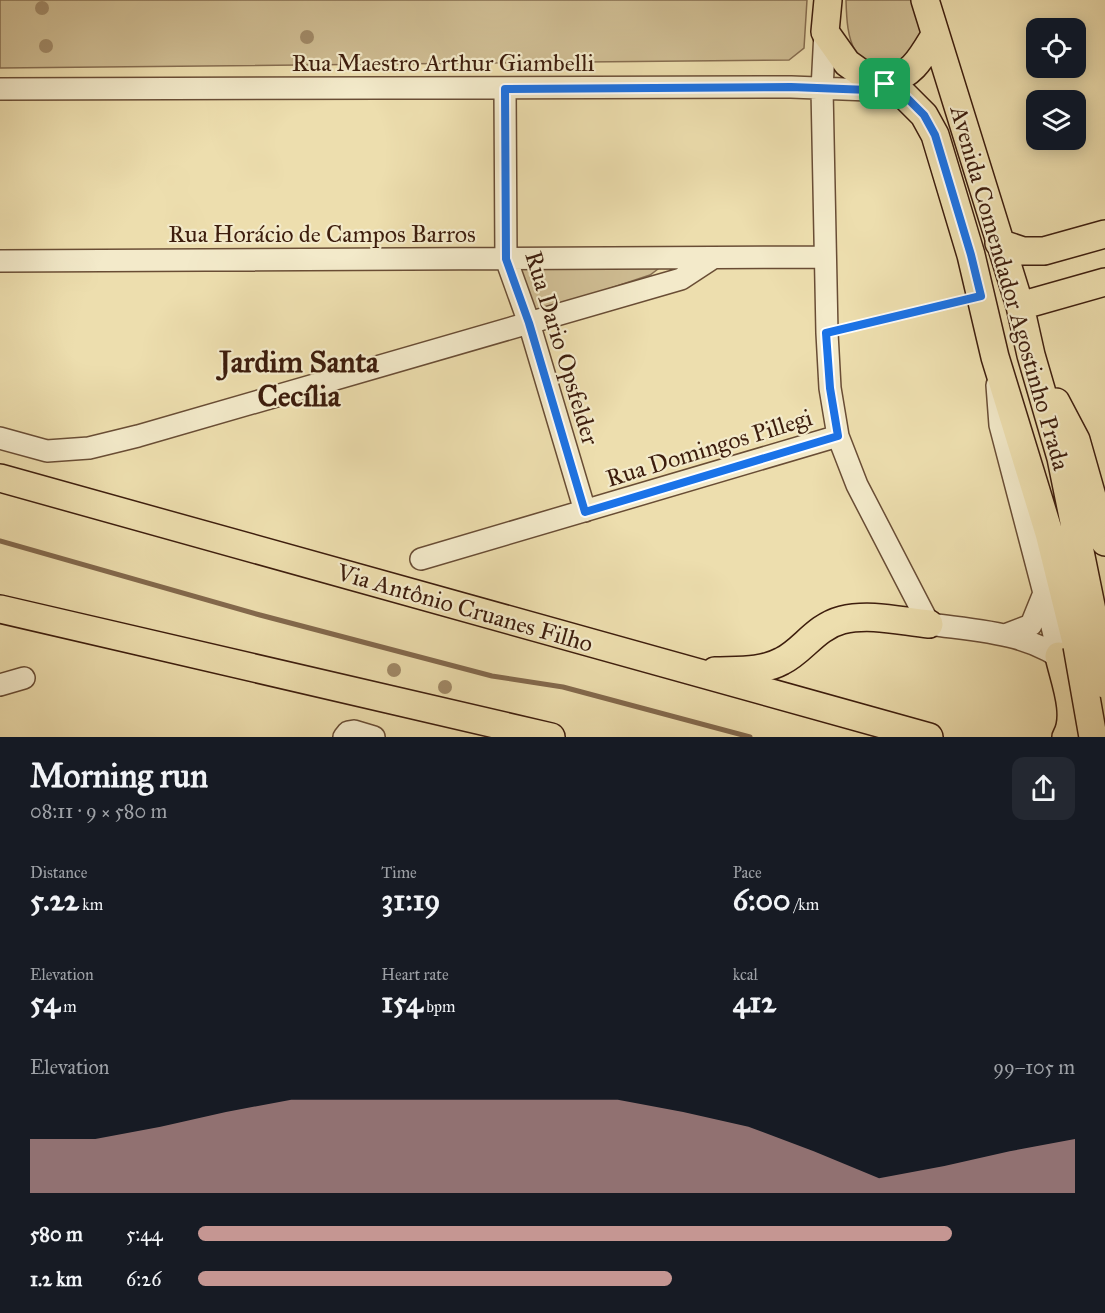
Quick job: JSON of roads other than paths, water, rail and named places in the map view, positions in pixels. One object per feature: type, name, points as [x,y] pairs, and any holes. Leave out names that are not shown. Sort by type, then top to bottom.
[{"type":"main road","points":[[825,32],[828,0]]},
{"type":"main road","name":"Avenida Comendador Agostinho Prada","points":[[926,0],[1020,306],[1031,355],[1060,458],[1078,647],[1093,737]]},
{"type":"main road","name":"Avenida Comendador Agostinho Prada","points":[[825,32],[847,63],[905,96],[924,115],[935,135],[971,255],[997,361],[1048,533],[1078,647],[1105,684]]},
{"type":"main road","points":[[885,84],[910,71],[921,59],[935,35]]},
{"type":"main road","points":[[999,243],[1023,251],[1044,251],[1105,234]]},
{"type":"main road","points":[[1020,306],[1105,282]]},
{"type":"main road","points":[[1031,355],[1076,440],[1105,542]]},
{"type":"main road","name":"Via Antônio Cruanes Filho","points":[[0,478],[929,737]]},
{"type":"main road","points":[[0,609],[551,737]]},
{"type":"main road","points":[[691,672],[765,668],[784,661],[812,635],[840,620],[866,616],[929,624]]},
{"type":"main road","points":[[1066,737],[1070,729],[1070,706],[1078,647]]},
{"type":"street","points":[[825,32],[822,89],[826,333],[830,388],[838,436],[857,485],[929,624],[1005,635],[1034,643],[1078,647]]},
{"type":"street","name":"Rua Maestro Arthur Giambelli","points":[[0,89],[791,87],[869,90],[885,84]]},
{"type":"street","name":"Rua Dario Opsfelder","points":[[505,89],[506,259],[529,323],[585,512]]},
{"type":"street","name":"Rua Horácio de Campos Barros","points":[[0,261],[825,257]]},
{"type":"street","points":[[0,438],[47,451],[89,448],[138,436],[681,279],[713,258]]},
{"type":"street","points":[[997,361],[1000,425],[1044,593],[1078,647],[1093,682],[1105,684]]},
{"type":"street","name":"Rua Domingos Pillegi","points":[[421,559],[838,436]]},
{"type":"street","points":[[1005,635],[1031,625],[1044,593]]},
{"type":"street","points":[[0,685],[24,678]]},
{"type":"street","points":[[344,737],[348,732],[354,731],[374,737]]},
{"type":"waterway","points":[[0,541],[260,615],[492,676],[563,687],[750,737]]},
{"type":"district","name":"Jardim Santa Cecília","points":[[299,380]]}]
